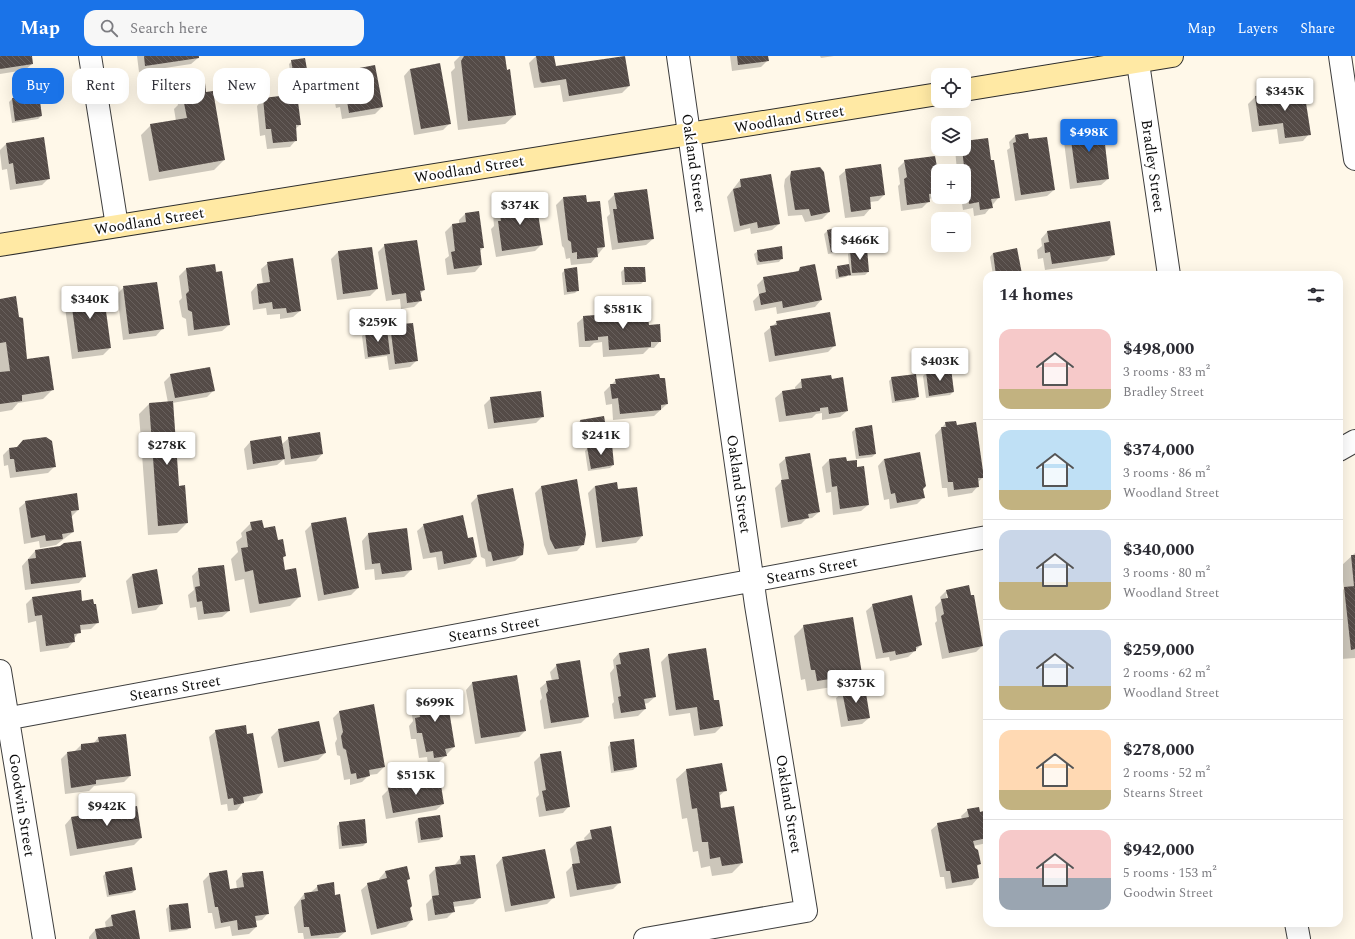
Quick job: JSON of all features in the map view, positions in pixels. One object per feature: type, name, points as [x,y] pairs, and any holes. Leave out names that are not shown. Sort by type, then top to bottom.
[{"type":"street","points":[[90,56],[117,226]]},
{"type":"street","name":"Oakland Street","points":[[645,939],[806,911],[752,581],[678,56]]},
{"type":"street","points":[[971,89],[1138,59],[1172,56]]},
{"type":"street","points":[[1340,56],[1355,159]]},
{"type":"street","name":"Bradley Street","points":[[1138,59],[1168,271]]},
{"type":"street","name":"Woodland Street","points":[[0,246],[931,95]]},
{"type":"street","points":[[1343,448],[1355,441]]},
{"type":"street","name":"Stearns Street","points":[[4,719],[983,538]]},
{"type":"street","name":"Goodwin Street","points":[[0,672],[4,719],[44,939]]},
{"type":"street","points":[[1297,927],[1299,939]]},
{"type":"building","points":[[0,56],[32,56],[33,64],[0,69]]},
{"type":"building","points":[[144,56],[199,56],[199,58],[145,66]]},
{"type":"building","points":[[464,56],[505,56],[507,70],[510,69],[516,115],[468,121],[461,61]]},
{"type":"building","points":[[536,56],[554,56],[556,66],[625,56],[630,86],[569,96],[566,79],[542,83],[540,81]]},
{"type":"building","points":[[737,56],[768,56],[769,61],[738,65]]},
{"type":"building","points":[[305,58],[307,68],[292,68],[291,60]]},
{"type":"building","points":[[440,63],[451,124],[421,129],[410,69]]},
{"type":"building","points":[[375,65],[383,107],[349,113],[348,104],[374,104],[374,68],[359,68]]},
{"type":"building","points":[[205,83],[206,92],[213,91],[213,104],[215,104],[225,160],[159,172],[150,124],[187,118],[184,104],[205,104]]},
{"type":"building","points":[[1304,90],[1311,135],[1285,138],[1283,123],[1259,126],[1255,96]]},
{"type":"building","points":[[278,96],[278,104],[298,104],[301,125],[296,125],[297,141],[273,143],[271,129],[266,129],[264,104],[270,104],[270,97]]},
{"type":"building","points":[[13,104],[40,104],[42,116],[15,121]]},
{"type":"building","points":[[1088,124],[1089,129],[1103,127],[1109,179],[1077,183],[1069,126]]},
{"type":"building","points":[[1028,133],[1029,139],[1047,137],[1055,190],[1021,195],[1013,143],[1016,142],[1015,135]]},
{"type":"building","points":[[44,137],[50,179],[16,184],[13,163],[9,164],[6,143]]},
{"type":"building","points":[[988,138],[991,160],[994,160],[1000,198],[991,199],[993,208],[980,210],[979,202],[971,204],[971,164],[964,164],[963,156],[971,156],[971,140]]},
{"type":"building","points":[[935,156],[936,164],[931,164],[931,194],[929,194],[930,202],[907,205],[904,179],[907,177],[904,160]]},
{"type":"building","points":[[881,164],[885,195],[870,197],[871,209],[851,212],[845,169]]},
{"type":"building","points":[[820,167],[824,172],[830,212],[811,216],[809,209],[795,210],[790,179],[791,171]]},
{"type":"building","points":[[771,174],[780,224],[758,228],[757,222],[740,226],[733,189],[741,187],[740,179]]},
{"type":"building","points":[[647,189],[654,239],[618,243],[613,209],[617,209],[614,193]]},
{"type":"building","points":[[586,195],[587,202],[600,201],[605,247],[597,248],[598,257],[577,259],[577,252],[572,253],[571,242],[568,240],[563,197]]},
{"type":"building","points":[[536,201],[543,245],[502,251],[498,221],[501,221],[499,207]]},
{"type":"building","points":[[479,211],[484,248],[480,248],[482,265],[454,269],[451,252],[455,251],[452,224],[466,222],[465,213]]},
{"type":"building","points":[[1110,221],[1115,255],[1052,264],[1050,252],[1045,253],[1044,243],[1049,242],[1047,231]]},
{"type":"building","points":[[841,227],[845,250],[831,252],[827,230]]},
{"type":"building","points":[[417,240],[425,290],[420,291],[422,301],[407,303],[406,293],[392,295],[384,244]]},
{"type":"building","points":[[782,246],[783,259],[760,262],[758,260],[757,250]]},
{"type":"building","points":[[372,247],[378,289],[343,294],[338,251]]},
{"type":"building","points":[[867,248],[869,272],[852,273],[850,250]]},
{"type":"building","points":[[1017,248],[1021,271],[995,271],[993,253]]},
{"type":"building","points":[[293,258],[301,311],[287,313],[286,308],[273,309],[272,302],[259,304],[257,284],[270,282],[267,262]]},
{"type":"building","points":[[215,264],[216,272],[222,271],[230,325],[194,330],[192,312],[188,310],[186,294],[189,291],[186,268]]},
{"type":"building","points":[[815,264],[822,300],[783,308],[782,301],[761,305],[759,294],[766,292],[763,277],[799,271],[800,267]]},
{"type":"building","points":[[849,264],[851,275],[839,277],[837,266]]},
{"type":"building","points":[[577,267],[579,291],[567,292],[564,269]]},
{"type":"building","points":[[624,267],[645,267],[646,282],[625,282]]},
{"type":"building","points":[[157,282],[164,329],[129,334],[123,286]]},
{"type":"building","points":[[103,289],[111,348],[78,352],[70,293]]},
{"type":"building","points":[[16,296],[19,317],[23,318],[27,359],[49,356],[54,390],[22,395],[22,401],[0,404],[0,372],[10,371],[6,342],[0,343],[0,299]]},
{"type":"building","points":[[647,311],[649,325],[660,324],[661,342],[651,342],[651,347],[609,350],[608,336],[598,337],[598,340],[585,341],[583,316]]},
{"type":"building","points":[[830,312],[836,346],[775,356],[770,326],[777,325],[776,321]]},
{"type":"building","points":[[413,323],[418,361],[395,364],[390,325]]},
{"type":"building","points":[[387,329],[390,354],[368,357],[365,332]]},
{"type":"building","points":[[210,367],[215,391],[175,398],[170,374]]},
{"type":"building","points":[[951,368],[954,392],[929,396],[926,372]]},
{"type":"building","points":[[659,374],[660,378],[665,378],[668,404],[661,405],[661,410],[620,414],[618,398],[612,399],[610,384],[616,384],[615,379]]},
{"type":"building","points":[[916,374],[919,397],[895,401],[891,377]]},
{"type":"building","points":[[831,375],[832,379],[843,377],[848,411],[829,414],[828,407],[820,408],[820,411],[786,416],[782,391],[802,388],[801,379]]},
{"type":"building","points":[[541,391],[544,417],[494,423],[490,397]]},
{"type":"building","points":[[173,401],[179,486],[185,485],[188,523],[158,526],[149,403]]},
{"type":"building","points":[[604,416],[608,439],[584,444],[580,420]]},
{"type":"building","points":[[956,421],[957,425],[976,422],[983,471],[983,478],[978,478],[979,487],[954,490],[953,482],[948,482],[941,427],[946,427],[945,422]]},
{"type":"building","points":[[872,425],[876,454],[859,456],[855,428]]},
{"type":"building","points":[[320,432],[323,454],[291,459],[288,437]]},
{"type":"building","points":[[281,436],[285,459],[253,464],[250,441]]},
{"type":"building","points":[[46,437],[52,441],[56,467],[16,472],[14,459],[10,459],[9,448],[17,447],[23,440]]},
{"type":"building","points":[[612,444],[614,465],[591,469],[587,447]]},
{"type":"building","points":[[920,452],[926,486],[923,489],[925,498],[897,503],[895,493],[891,494],[884,459]]},
{"type":"building","points":[[810,453],[820,512],[808,514],[809,518],[788,522],[781,480],[789,479],[785,457]]},
{"type":"building","points":[[846,457],[847,461],[857,460],[857,467],[864,466],[869,505],[840,509],[837,486],[832,487],[829,459]]},
{"type":"building","points":[[577,479],[586,534],[584,545],[555,549],[550,539],[541,486]]},
{"type":"building","points":[[617,482],[618,489],[637,487],[643,536],[602,542],[595,486]]},
{"type":"building","points":[[513,488],[524,544],[523,555],[493,561],[491,552],[488,551],[477,495]]},
{"type":"building","points":[[77,493],[79,510],[71,511],[74,532],[62,534],[63,539],[46,541],[45,535],[31,538],[25,501]]},
{"type":"building","points":[[463,515],[468,538],[473,537],[477,557],[444,564],[442,551],[430,553],[423,524]]},
{"type":"building","points":[[346,517],[359,588],[324,595],[311,523]]},
{"type":"building","points":[[262,520],[264,528],[275,526],[278,540],[283,539],[286,556],[283,557],[285,570],[296,568],[301,597],[259,604],[253,570],[245,572],[241,548],[248,547],[246,532],[252,530],[250,522]]},
{"type":"building","points":[[407,528],[412,570],[382,574],[380,563],[372,564],[368,533]]},
{"type":"building","points":[[81,541],[86,577],[31,584],[28,559],[36,558],[35,550],[60,546],[64,543]]},
{"type":"building","points":[[1351,555],[1355,555],[1355,586],[1354,586]]},
{"type":"building","points":[[224,565],[230,611],[204,614],[202,601],[197,602],[195,587],[200,586],[198,568]]},
{"type":"building","points":[[157,569],[163,604],[138,608],[132,574]]},
{"type":"building","points":[[969,585],[971,595],[974,595],[983,646],[949,653],[941,616],[944,614],[941,599],[948,598],[946,590]]},
{"type":"building","points":[[1355,586],[1355,649],[1351,650],[1344,587]]},
{"type":"building","points":[[81,590],[82,601],[93,599],[94,604],[96,604],[99,623],[80,625],[81,633],[74,634],[75,642],[46,646],[42,615],[35,616],[32,597]]},
{"type":"building","points":[[912,595],[922,645],[916,647],[916,651],[896,655],[895,651],[883,653],[872,604]]},
{"type":"building","points":[[853,617],[862,674],[817,681],[815,670],[811,670],[803,625]]},
{"type":"building","points":[[649,648],[656,697],[644,699],[646,709],[621,713],[618,697],[621,696],[616,665],[621,664],[619,653]]},
{"type":"building","points":[[706,648],[714,700],[719,700],[723,726],[700,730],[697,707],[676,710],[668,654]]},
{"type":"building","points":[[580,660],[589,717],[551,723],[546,694],[548,691],[546,681],[559,679],[556,664]]},
{"type":"building","points":[[517,675],[526,731],[481,738],[472,682]]},
{"type":"building","points":[[865,687],[870,718],[848,721],[842,691]]},
{"type":"building","points":[[441,691],[443,697],[447,698],[455,747],[445,749],[447,756],[434,758],[433,751],[426,752],[422,733],[417,733],[415,718],[420,717],[416,695]]},
{"type":"building","points":[[374,704],[385,767],[369,770],[370,776],[357,779],[356,773],[351,774],[346,750],[343,748],[341,736],[343,732],[339,711]]},
{"type":"building","points":[[319,721],[326,753],[284,762],[278,729]]},
{"type":"building","points":[[246,725],[247,734],[253,733],[263,793],[243,797],[244,803],[234,805],[233,798],[228,799],[215,730]]},
{"type":"building","points":[[126,734],[131,776],[96,780],[96,784],[71,788],[67,752],[81,750],[81,744],[99,742],[98,737]]},
{"type":"building","points":[[634,739],[637,767],[614,771],[610,742]]},
{"type":"building","points":[[561,751],[570,807],[546,811],[542,791],[546,790],[540,754]]},
{"type":"building","points":[[722,763],[727,791],[719,792],[721,808],[734,806],[743,863],[722,866],[720,857],[710,859],[708,842],[702,842],[697,808],[692,809],[686,769]]},
{"type":"building","points":[[440,779],[444,804],[393,813],[388,788]]},
{"type":"building","points":[[137,806],[142,838],[77,849],[71,817]]},
{"type":"building","points":[[979,807],[980,812],[983,811],[983,839],[973,841],[975,848],[978,850],[981,864],[977,865],[979,878],[952,883],[950,871],[946,871],[937,823],[969,817],[967,809]]},
{"type":"building","points":[[440,815],[443,837],[421,840],[418,818]]},
{"type":"building","points":[[365,819],[367,843],[342,846],[339,822]]},
{"type":"building","points":[[611,826],[621,883],[577,890],[572,864],[580,863],[576,842],[592,839],[590,830]]},
{"type":"building","points":[[545,849],[555,898],[511,906],[502,857]]},
{"type":"building","points":[[475,855],[481,898],[453,902],[455,912],[435,915],[432,896],[439,895],[435,867],[461,864],[460,856]]},
{"type":"building","points":[[407,866],[410,879],[407,880],[412,906],[410,908],[413,920],[377,929],[367,883],[387,878],[385,871]]},
{"type":"building","points":[[132,867],[136,890],[109,895],[105,872]]},
{"type":"building","points":[[227,870],[230,889],[244,887],[242,873],[263,871],[269,914],[255,916],[257,927],[238,930],[237,920],[221,923],[218,907],[215,907],[209,873]]},
{"type":"building","points":[[334,882],[335,895],[340,894],[346,932],[311,936],[309,927],[304,927],[301,900],[305,899],[304,893],[318,891],[317,885]]},
{"type":"building","points":[[188,903],[191,928],[171,930],[169,905]]},
{"type":"building","points":[[135,910],[140,939],[97,939],[95,929],[113,926],[111,915]]}]
